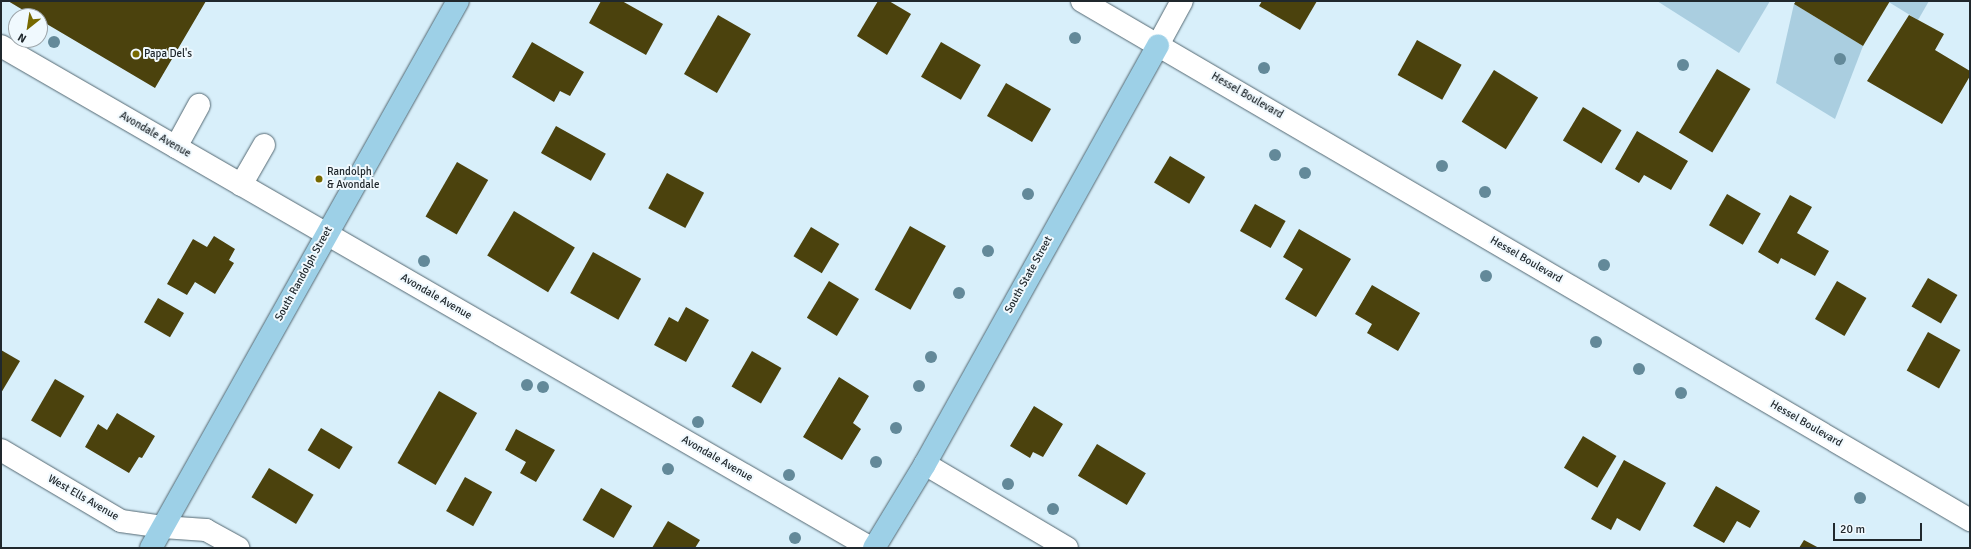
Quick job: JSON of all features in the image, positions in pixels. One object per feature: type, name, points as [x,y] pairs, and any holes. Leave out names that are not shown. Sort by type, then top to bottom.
[{"type":"main road","name":"South Randolph Street","points":[[151,548],[458,1]]},
{"type":"main road","name":"South State Street","points":[[872,548],[924,464],[1158,45]]},
{"type":"street","name":"Hessel Boulevard","points":[[1082,1],[1970,520]]},
{"type":"street","name":"South State Street","points":[[1158,45],[1182,1]]},
{"type":"street","name":"Avondale Avenue","points":[[1,46],[872,548]]},
{"type":"street","points":[[176,147],[199,105]]},
{"type":"street","points":[[242,185],[264,145]]},
{"type":"street","name":"West Ells Avenue","points":[[1,450],[121,520],[163,527],[206,530],[238,548]]},
{"type":"street","points":[[924,464],[1067,548]]},
{"type":"shaded area","points":[[1657,1],[1770,1],[1739,53]]},
{"type":"shaded area","points":[[1887,1],[1929,1],[1918,20]]},
{"type":"shaded area","points":[[1794,4],[1863,46],[1835,119],[1776,83]]},
{"type":"building","name":"Papa Del's","points":[[8,1],[206,1],[155,88],[48,25],[48,8],[20,8]]},
{"type":"building","points":[[601,1],[622,1],[663,24],[646,55],[589,23]]},
{"type":"building","points":[[878,1],[889,1],[911,14],[887,55],[857,36]]},
{"type":"building","points":[[1262,1],[1317,1],[1300,30],[1259,6]]},
{"type":"building","points":[[1796,1],[1890,1],[1863,46],[1794,4]]},
{"type":"building","points":[[718,15],[751,34],[717,93],[684,74]]},
{"type":"building","points":[[1909,15],[1944,34],[1935,50],[1970,71],[1970,76],[1942,124],[1867,81]]},
{"type":"building","points":[[1417,40],[1462,65],[1442,100],[1398,75]]},
{"type":"building","points":[[532,42],[584,72],[570,96],[560,91],[554,102],[512,77]]},
{"type":"building","points":[[941,42],[981,65],[961,100],[921,77]]},
{"type":"building","points":[[1717,69],[1750,89],[1712,153],[1679,132]]},
{"type":"building","points":[[1494,70],[1538,98],[1506,149],[1462,122]]},
{"type":"building","points":[[1006,83],[1051,109],[1032,142],[987,116]]},
{"type":"building","points":[[1583,107],[1622,130],[1601,164],[1563,140]]},
{"type":"building","points":[[556,126],[606,154],[591,181],[541,153]]},
{"type":"building","points":[[1637,131],[1688,161],[1671,190],[1644,175],[1639,183],[1615,169]]},
{"type":"building","points":[[1170,156],[1205,177],[1189,204],[1154,183]]},
{"type":"building","points":[[457,162],[488,180],[457,235],[426,217]]},
{"type":"building","points":[[667,173],[704,193],[685,228],[648,208]]},
{"type":"building","points":[[1727,194],[1761,214],[1743,245],[1709,225]]},
{"type":"building","points":[[1790,195],[1812,207],[1797,233],[1829,251],[1815,276],[1781,258],[1778,264],[1758,252]]},
{"type":"building","points":[[1255,204],[1286,221],[1271,248],[1240,231]]},
{"type":"building","points":[[514,211],[575,248],[548,292],[487,256]]},
{"type":"building","points":[[910,226],[946,246],[910,310],[875,290]]},
{"type":"building","points":[[811,227],[839,244],[822,273],[793,256]]},
{"type":"building","points":[[1299,229],[1351,259],[1316,317],[1285,299],[1303,269],[1283,257]]},
{"type":"building","points":[[214,236],[235,249],[229,260],[234,263],[215,294],[195,282],[187,295],[167,284],[193,239],[207,247]]},
{"type":"building","points":[[593,252],[641,279],[618,320],[570,293]]},
{"type":"building","points":[[1928,278],[1957,295],[1941,324],[1912,307]]},
{"type":"building","points":[[829,281],[859,299],[837,336],[807,318]]},
{"type":"building","points":[[1837,281],[1866,298],[1844,336],[1815,319]]},
{"type":"building","points":[[1372,285],[1420,313],[1398,351],[1367,333],[1372,324],[1355,314]]},
{"type":"building","points":[[158,298],[184,313],[170,337],[144,322]]},
{"type":"building","points":[[686,307],[709,320],[686,362],[654,345],[669,317],[678,322]]},
{"type":"building","points":[[1928,332],[1960,350],[1939,388],[1907,370]]},
{"type":"building","points":[[1,350],[20,361],[1,393]]},
{"type":"building","points":[[752,351],[781,368],[761,404],[732,387]]},
{"type":"building","points":[[839,377],[869,396],[853,423],[861,429],[842,460],[803,437]]},
{"type":"building","points":[[55,379],[84,396],[60,438],[31,421]]},
{"type":"building","points":[[439,391],[477,413],[436,485],[398,463]]},
{"type":"building","points":[[1034,406],[1063,424],[1043,457],[1033,452],[1030,458],[1010,446]]},
{"type":"building","points":[[117,413],[155,436],[142,458],[139,457],[129,473],[85,447],[98,424],[107,430]]},
{"type":"building","points":[[321,428],[353,447],[339,469],[308,450]]},
{"type":"building","points":[[516,429],[555,450],[536,482],[520,473],[526,462],[505,450]]},
{"type":"building","points":[[1583,436],[1616,456],[1597,488],[1564,468]]},
{"type":"building","points":[[1097,444],[1146,473],[1127,505],[1078,476]]},
{"type":"building","points":[[1624,460],[1666,483],[1640,531],[1617,518],[1611,530],[1591,519]]},
{"type":"building","points":[[269,468],[314,495],[296,524],[251,497]]},
{"type":"building","points":[[465,477],[492,492],[473,526],[446,511]]},
{"type":"building","points":[[1716,486],[1760,511],[1750,528],[1737,521],[1724,543],[1693,526]]},
{"type":"building","points":[[601,488],[632,506],[614,538],[582,520]]},
{"type":"building","points":[[668,521],[700,540],[695,548],[652,548]]},
{"type":"building","points":[[1804,540],[1819,548],[1799,548]]},
{"type":"place","name":"Papa Del's","points":[[136,54]]},
{"type":"place","name":"Randolph & Avondale","points":[[319,179]]}]
